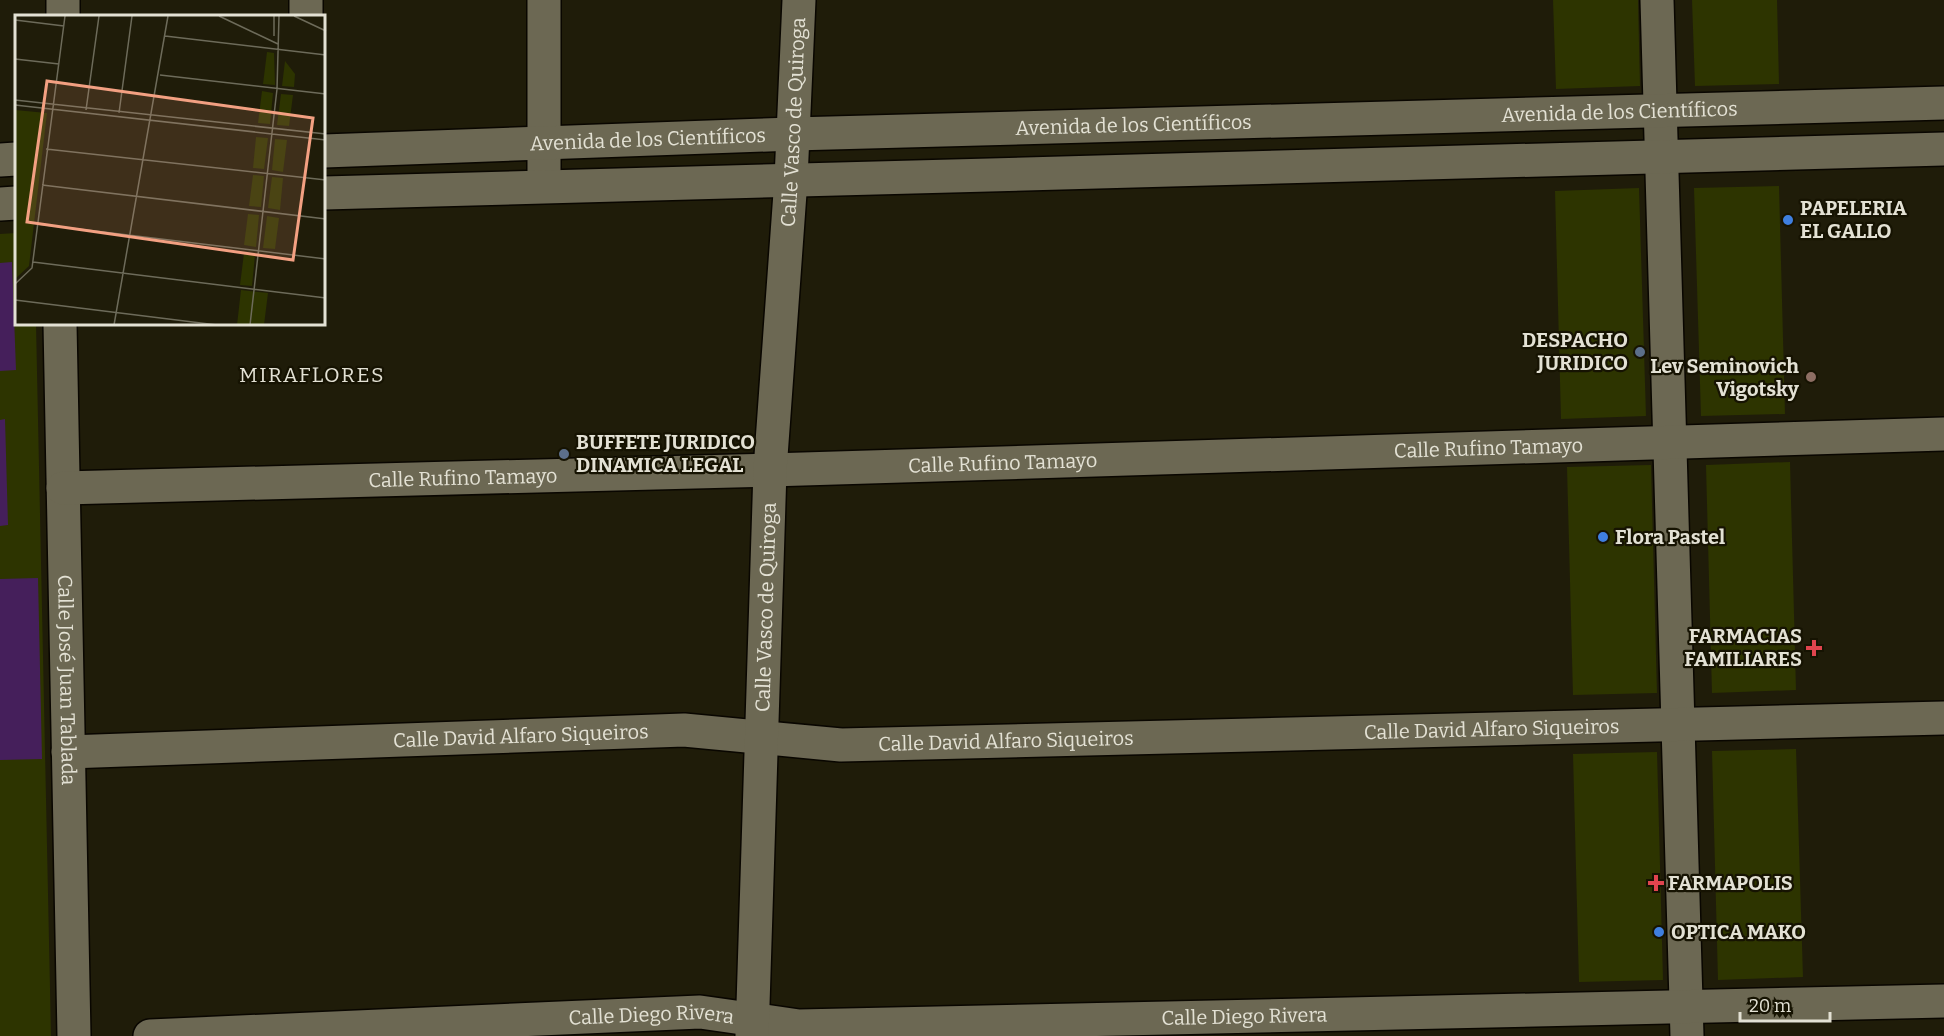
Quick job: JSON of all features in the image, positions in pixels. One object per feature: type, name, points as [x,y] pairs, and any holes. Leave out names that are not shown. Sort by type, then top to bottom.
[{"type":"street","points":[[544,0],[544,186]]},
{"type":"street","name":"Calle Vasco de Quiroga","points":[[752,1027],[770,470],[791,179],[799,0]]},
{"type":"street","points":[[1658,0],[1686,1022]]},
{"type":"street","name":"Avenida de los Científicos","points":[[326,151],[793,134],[1944,103]]},
{"type":"street","points":[[326,193],[1944,149]]},
{"type":"street","points":[[0,160],[15,159]]},
{"type":"street","points":[[0,204],[15,203]]},
{"type":"street","name":"Calle José Juan Tablada","points":[[60,326],[74,1036]]},
{"type":"street","name":"Calle Rufino Tamayo","points":[[63,488],[770,470],[1944,434]]},
{"type":"street","name":"Calle David Alfaro Siqueiros","points":[[68,752],[684,730],[841,745],[1944,717]]},
{"type":"street","name":"Calle Diego Rivera","points":[[150,1036],[700,1012],[752,1027],[1686,1022],[1944,1001]]},
{"type":"green space","points":[[1553,0],[1638,0],[1640,86],[1556,89]]},
{"type":"green space","points":[[1692,0],[1777,0],[1779,84],[1695,86]]},
{"type":"green space","points":[[1779,186],[1785,414],[1701,416],[1694,188]]},
{"type":"green space","points":[[1639,188],[1646,416],[1561,419],[1555,191]]},
{"type":"green space","points":[[15,233],[15,326],[36,326],[51,1036],[0,1036],[0,234]]},
{"type":"green space","points":[[1790,462],[1796,690],[1712,693],[1706,465]]},
{"type":"green space","points":[[1651,465],[1657,693],[1573,695],[1567,467]]},
{"type":"green space","points":[[1796,749],[1803,977],[1718,980],[1712,751]]},
{"type":"green space","points":[[1657,752],[1663,980],[1579,982],[1573,754]]},
{"type":"building","points":[[12,262],[16,370],[0,371],[0,263]]},
{"type":"building","points":[[5,419],[8,525],[0,526],[0,420]]},
{"type":"building","points":[[38,578],[42,759],[0,760],[0,579]]},
{"type":"place","name":"PAPELERIA EL GALLO","points":[[1788,220]]},
{"type":"place","name":"DESPACHO JURIDICO","points":[[1640,352]]},
{"type":"place","name":"Lev Seminovich Vigotsky","points":[[1811,377]]},
{"type":"place","name":"BUFFETE JURIDICO DINAMICA LEGAL","points":[[564,454]]},
{"type":"place","name":"Flora Pastel","points":[[1603,537]]},
{"type":"place","name":"FARMACIAS FAMILIARES","points":[[1814,648]]},
{"type":"place","name":"FARMAPOLIS","points":[[1656,883]]},
{"type":"place","name":"OPTICA MAKO","points":[[1659,932]]},
{"type":"district","name":"MIRAFLORES","points":[[312,375]]}]
